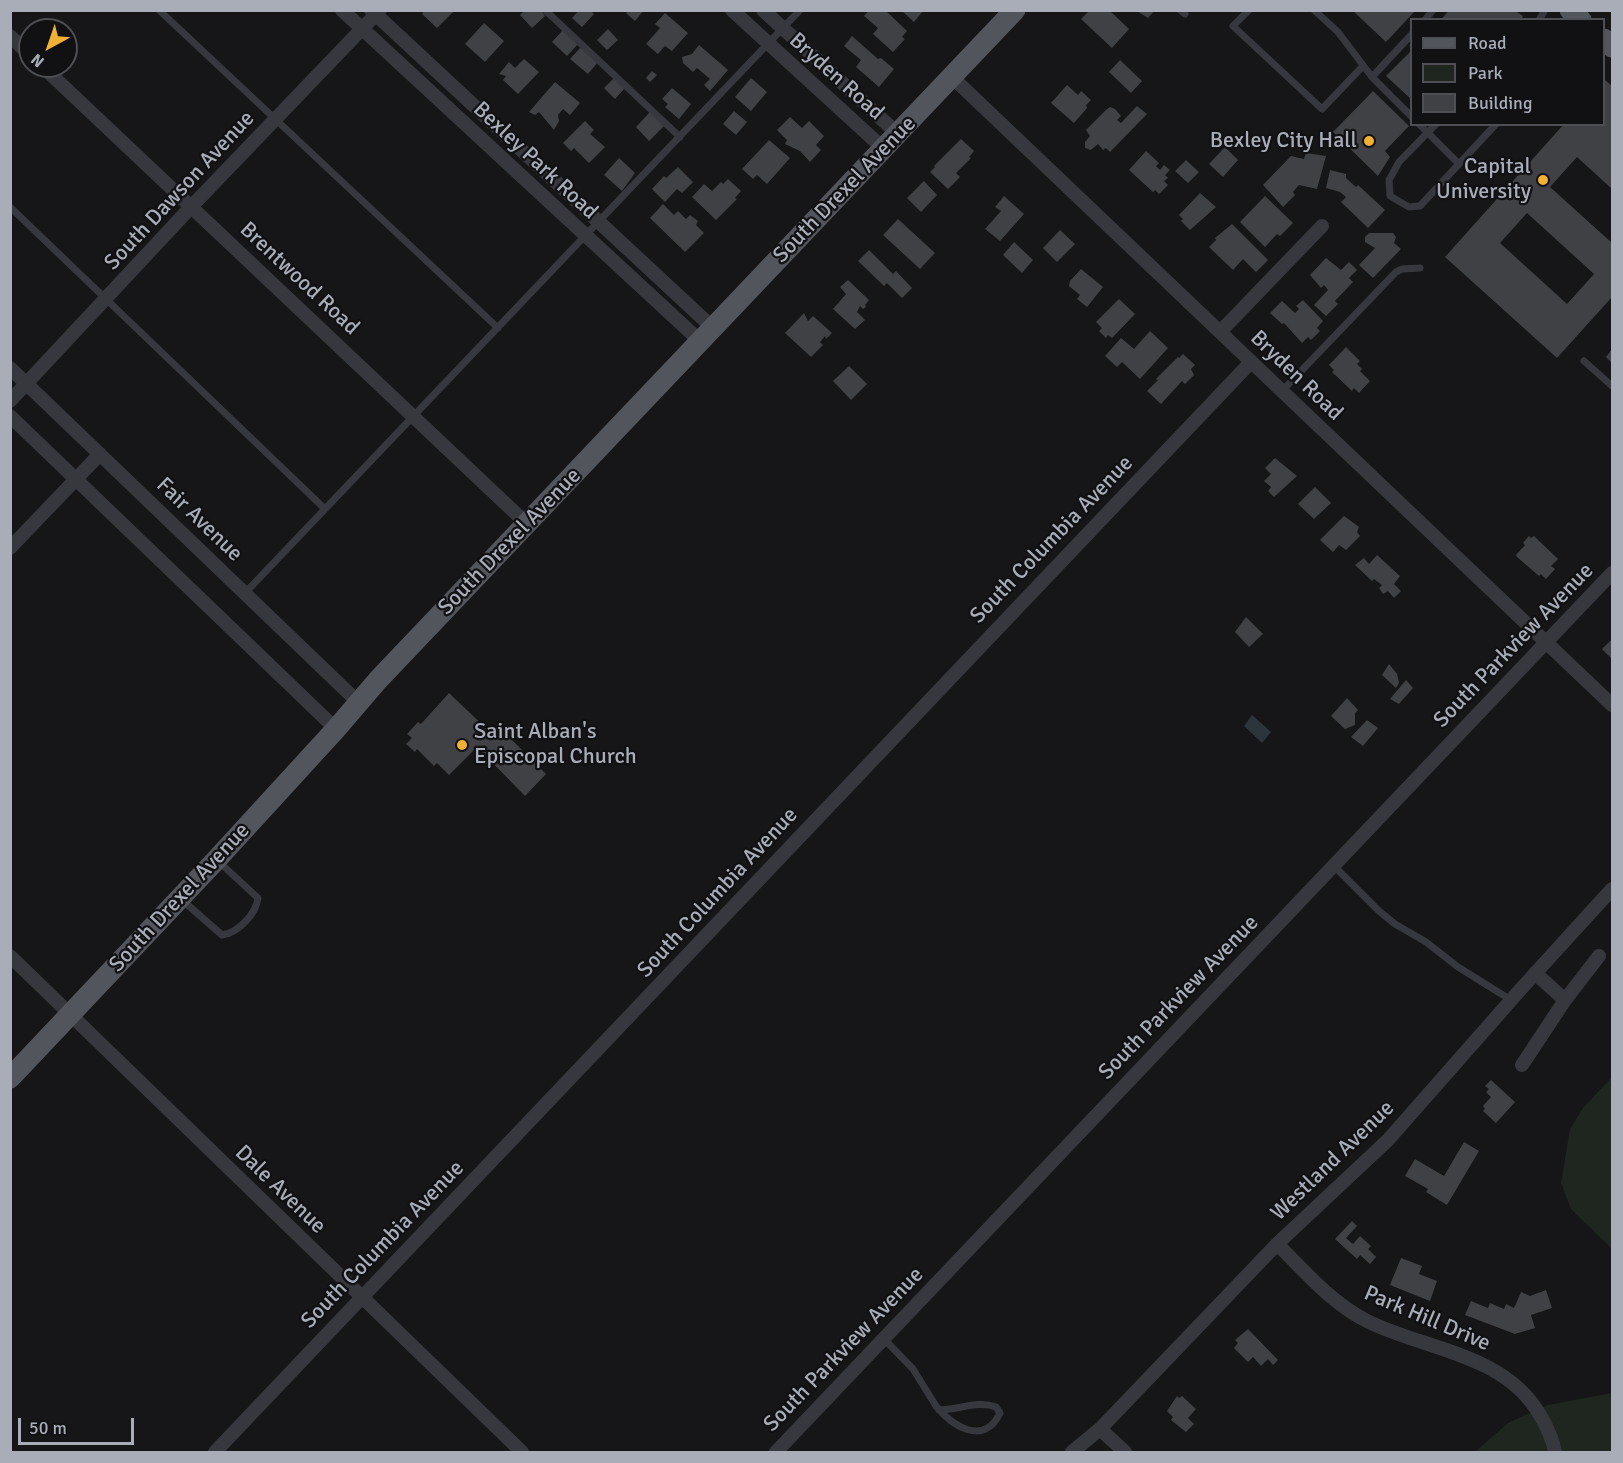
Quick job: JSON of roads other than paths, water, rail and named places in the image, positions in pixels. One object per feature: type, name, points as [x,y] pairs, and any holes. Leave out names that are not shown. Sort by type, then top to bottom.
[{"type":"main road","name":"South Drexel Avenue","points":[[10,1078],[217,859],[358,702],[1015,10]]},
{"type":"street","name":"Bexley Park Road","points":[[342,10],[586,236],[706,335]]},
{"type":"street","name":"Bryden Road","points":[[732,10],[768,44],[891,142]]},
{"type":"street","name":"Bryden Road","points":[[763,10],[783,28],[891,142]]},
{"type":"street","name":"South Dawson Avenue","points":[[10,401],[191,207],[277,120],[376,12]]},
{"type":"street","name":"Bexley Park Road","points":[[376,12],[599,222],[706,335]]},
{"type":"street","name":"Bryden Road","points":[[952,77],[1612,705]]},
{"type":"street","name":"Brentwood Road","points":[[55,78],[526,524]]},
{"type":"street","points":[[1220,332],[1322,226]]},
{"type":"street","name":"South Columbia Avenue","points":[[215,1452],[1251,362]]},
{"type":"street","name":"Fair Avenue","points":[[10,368],[358,702]]},
{"type":"street","points":[[10,416],[336,729]]},
{"type":"street","points":[[10,548],[100,454]]},
{"type":"street","name":"South Parkview Avenue","points":[[776,1452],[1612,573]]},
{"type":"street","name":"Westland Avenue","points":[[1072,1452],[1100,1429],[1277,1244],[1388,1140],[1510,1000],[1612,889]]},
{"type":"street","name":"Dale Avenue","points":[[10,956],[522,1452]]},
{"type":"street","points":[[1522,1065],[1565,1000],[1599,956]]},
{"type":"street","points":[[1535,973],[1565,1000]]},
{"type":"street","name":"Park Hill Drive","points":[[1277,1244],[1333,1298],[1368,1322],[1490,1368],[1515,1385],[1535,1407],[1554,1444],[1555,1452]]},
{"type":"street","points":[[1100,1429],[1125,1452]]},
{"type":"lane","points":[[159,10],[498,328]]},
{"type":"lane","points":[[545,10],[680,137]]},
{"type":"lane","points":[[245,593],[800,10]]},
{"type":"lane","points":[[1248,10],[1233,26],[1322,109],[1363,66]]},
{"type":"lane","points":[[1314,10],[1338,32],[1372,77],[1410,115]]},
{"type":"lane","points":[[1372,77],[1410,36]]},
{"type":"lane","points":[[478,137],[492,123]]},
{"type":"lane","points":[[1421,126],[1460,164]]},
{"type":"lane","points":[[1434,126],[1399,162],[1389,180],[1390,196],[1408,207],[1420,206],[1494,126]]},
{"type":"lane","points":[[10,207],[325,509]]},
{"type":"lane","points":[[1282,391],[1396,272],[1402,269],[1420,268]]},
{"type":"lane","points":[[1584,361],[1612,386]]},
{"type":"lane","points":[[180,898],[222,935],[231,934],[251,915],[257,906],[258,898],[217,859]]},
{"type":"lane","points":[[1334,866],[1395,924],[1426,942],[1458,967],[1510,1000]]},
{"type":"lane","points":[[884,1339],[913,1368],[939,1410],[953,1424],[970,1431],[982,1431],[1000,1413],[996,1407],[986,1404],[955,1410],[939,1410]]},
{"type":"place","name":"Bexley City Hall","points":[[1369,141]]},
{"type":"place","name":"Capital University","points":[[1543,180]]},
{"type":"place","name":"Saint Alban's Episcopal Church","points":[[462,745]]}]
